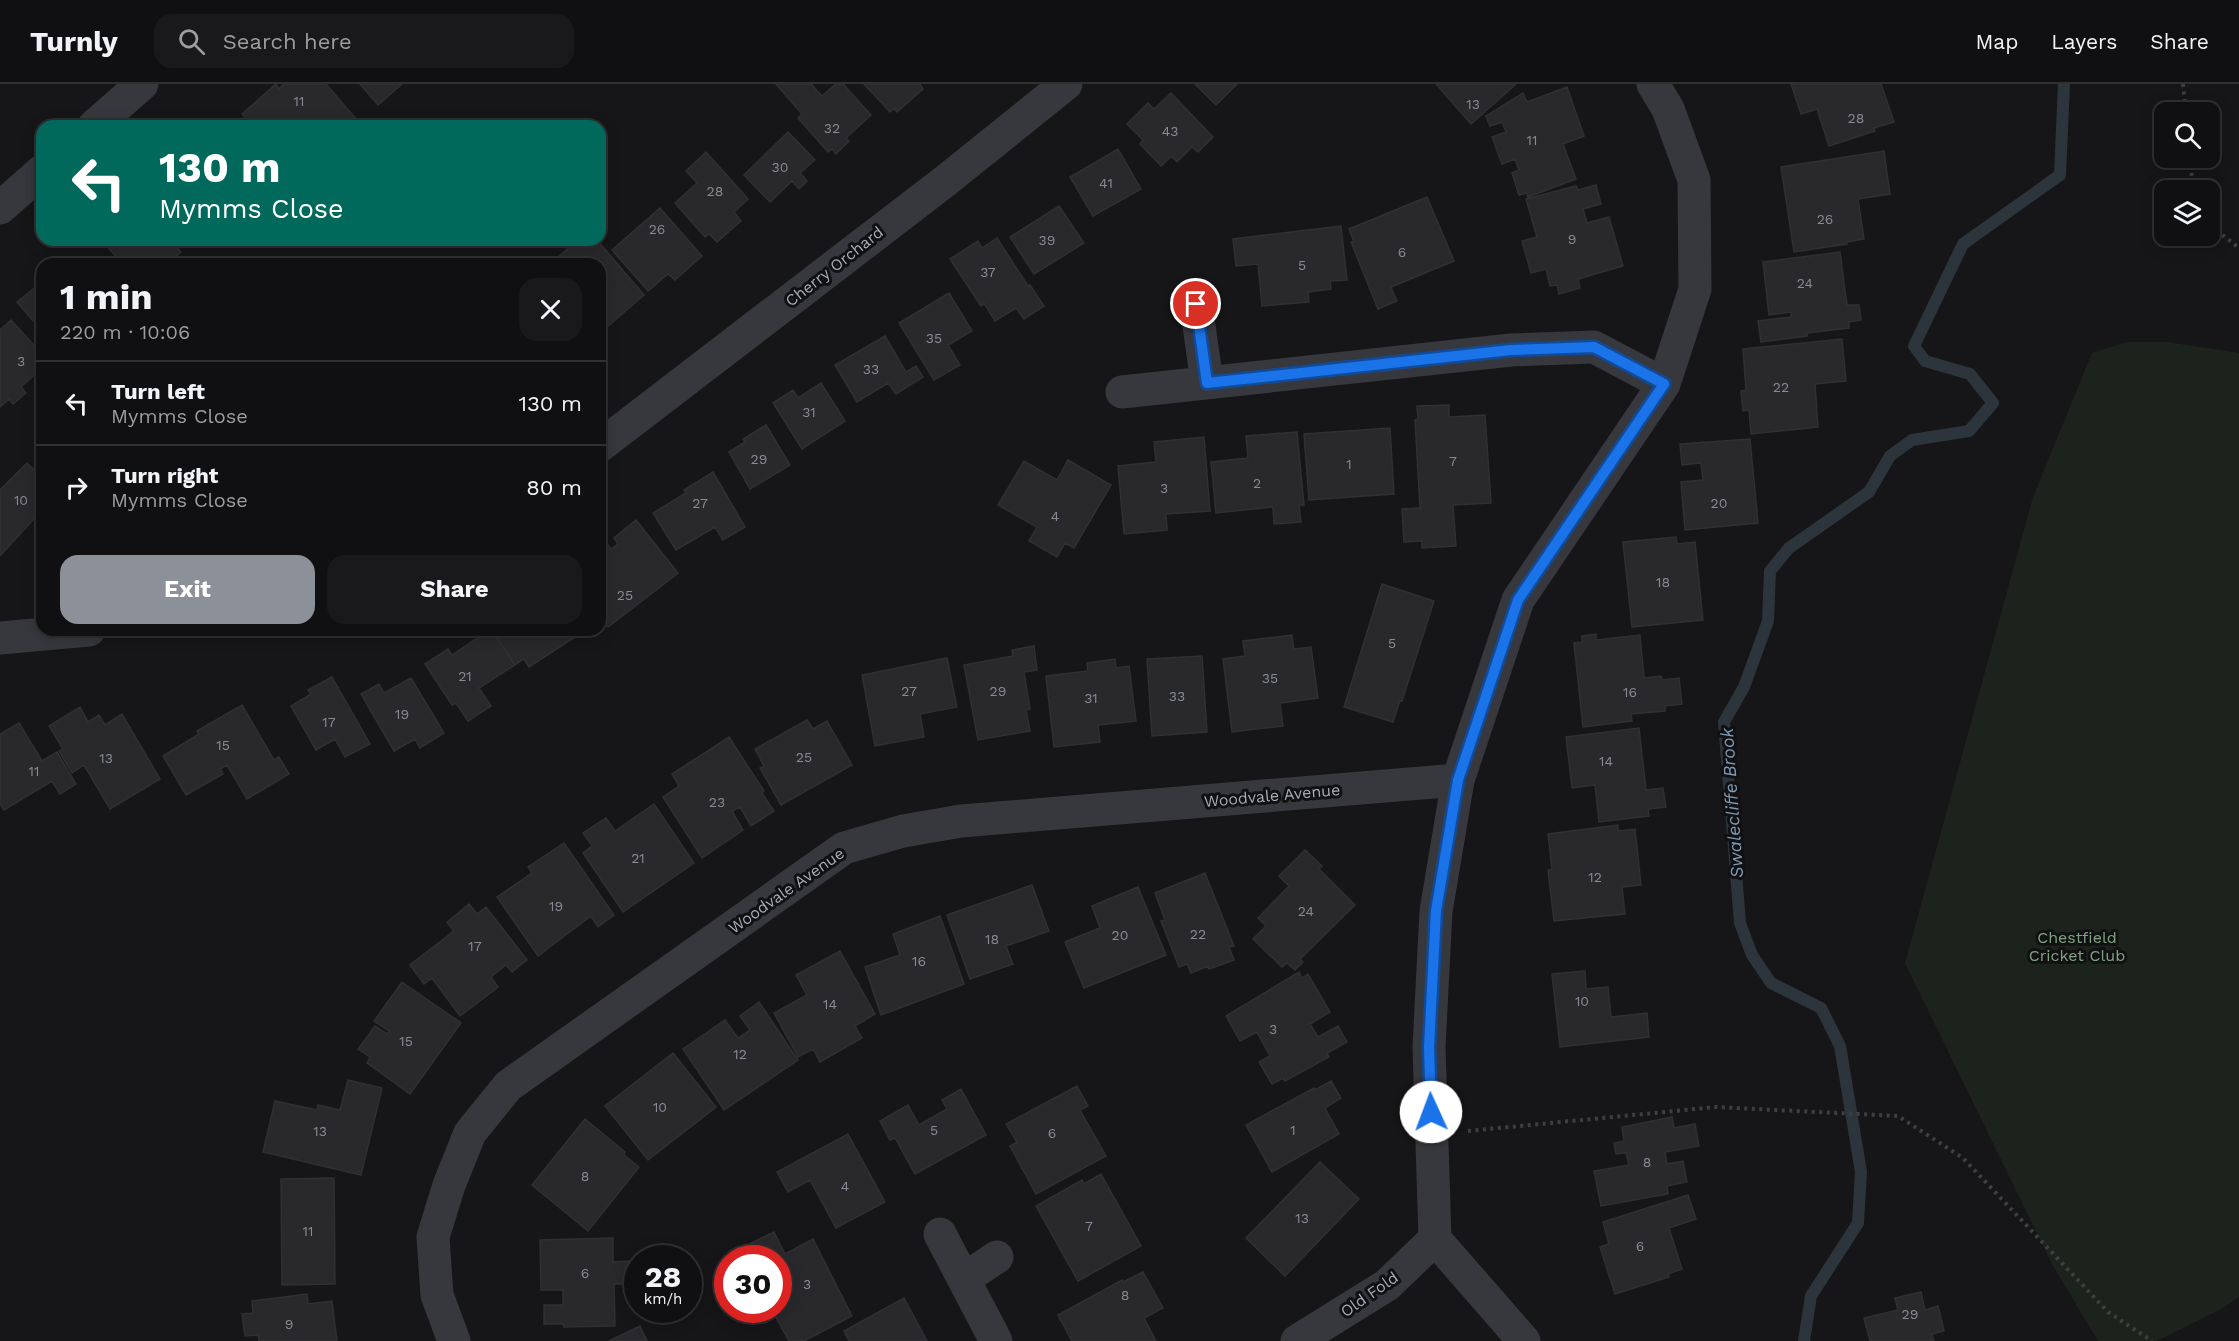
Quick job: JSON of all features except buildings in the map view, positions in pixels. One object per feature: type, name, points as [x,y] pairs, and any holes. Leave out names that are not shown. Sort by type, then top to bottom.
[{"type":"street","points":[[101,120],[142,84]]},
{"type":"street","name":"Cherry Orchard","points":[[606,441],[944,182],[1066,84]]},
{"type":"street","points":[[1524,1341],[1435,1239],[1429,1047],[1436,911],[1458,780],[1518,600],[1664,384],[1695,289],[1695,180],[1668,109],[1653,84]]},
{"type":"street","points":[[0,208],[36,176]]},
{"type":"street","points":[[1196,304],[1207,383]]},
{"type":"street","points":[[1122,392],[1511,350],[1594,347],[1664,384]]},
{"type":"street","points":[[0,638],[36,635]]},
{"type":"street","name":"Woodvale Avenue","points":[[454,1341],[437,1295],[433,1237],[449,1185],[470,1133],[508,1086],[844,848],[903,831],[961,821],[1458,780]]},
{"type":"street","points":[[940,1234],[996,1341]]},
{"type":"street","name":"Old Fold","points":[[1297,1341],[1387,1285],[1435,1239]]},
{"type":"street","points":[[964,1279],[997,1257]]},
{"type":"path","points":[[2183,84],[2185,102]]},
{"type":"path","points":[[2220,233],[2239,248]]},
{"type":"path","points":[[1432,1134],[1716,1107],[1898,1116],[1963,1158],[2108,1312],[2152,1341]]},
{"type":"green space","name":"Chestfield Cricket Club","points":[[2127,342],[2167,342],[2239,353],[2239,1297],[2223,1308],[2157,1341],[2098,1341],[2052,1264],[1905,963],[2033,497],[2092,353]]},
{"type":"waterway","name":"Swalecliffe Brook","points":[[1804,1341],[1811,1296],[1858,1223],[1861,1172],[1840,1046],[1821,1008],[1771,983],[1752,955],[1740,923],[1724,722],[1744,687],[1768,621],[1770,571],[1789,548],[1869,492],[1890,456],[1912,440],[1969,431],[1993,403],[1970,374],[1925,361],[1914,346],[1963,244],[2060,175],[2064,84]]},
{"type":"route","points":[[1196,304],[1207,383],[1511,350],[1594,347],[1664,384],[1518,600],[1458,780],[1436,911],[1429,1047],[1431,1112]]}]
